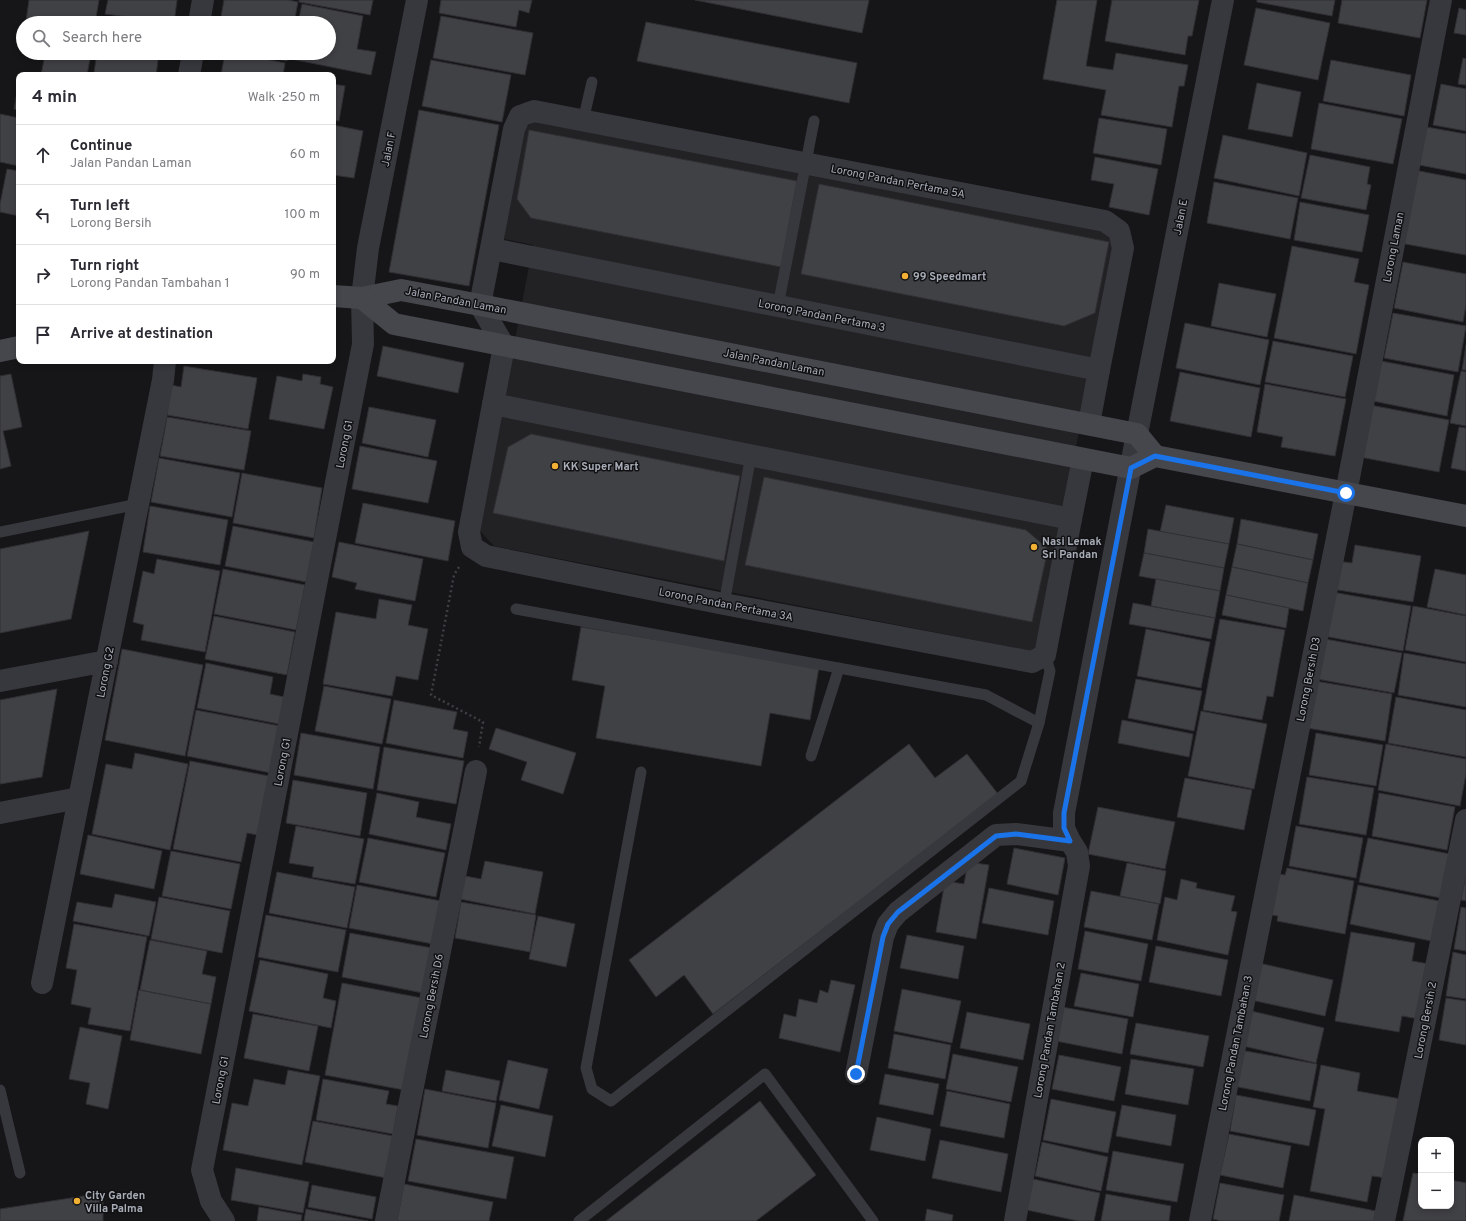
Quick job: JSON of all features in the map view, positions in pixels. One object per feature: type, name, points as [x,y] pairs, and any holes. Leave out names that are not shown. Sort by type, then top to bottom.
[{"type":"street","points":[[200,16],[203,0]]},
{"type":"street","name":"Jalan F","points":[[362,298],[368,248],[417,0]]},
{"type":"street","name":"Jalan E","points":[[1131,468],[1223,0]]},
{"type":"street","name":"Lorong Laman","points":[[1346,493],[1441,0]]},
{"type":"street","points":[[190,72],[192,60]]},
{"type":"street","name":"Lorong Pandan Pertama 5A","points":[[492,249],[514,129],[520,116],[534,111],[1105,221],[1119,231],[1123,248],[1099,370]]},
{"type":"street","points":[[472,547],[469,532],[504,346],[480,305],[492,249]]},
{"type":"street","name":"Lorong Pandan Pertama 3","points":[[492,249],[1099,370]]},
{"type":"street","name":"Jalan Pandan Laman","points":[[336,296],[362,298],[401,290],[1137,434]]},
{"type":"street","points":[[362,298],[394,324],[504,346],[1131,468],[1155,456],[1466,516]]},
{"type":"street","name":"Lorong G1","points":[[224,1221],[212,1201],[202,1170],[363,344],[362,298]]},
{"type":"street","points":[[0,351],[16,348]]},
{"type":"street","name":"Lorong G2","points":[[42,983],[163,380],[165,364]]},
{"type":"street","points":[[1089,424],[1099,370]]},
{"type":"street","points":[[493,404],[1071,519]]},
{"type":"street","points":[[1137,434],[1155,456]]},
{"type":"street","points":[[1045,655],[1083,459]]},
{"type":"street","name":"Lorong Pandan Tambahan 2","points":[[1015,1221],[1079,866],[1077,852],[1064,828],[1064,813],[1131,468]]},
{"type":"street","name":"Lorong Bersih D3","points":[[1271,866],[1346,493]]},
{"type":"street","name":"Lorong Pandan Pertama 3A","points":[[472,547],[486,556],[724,604],[1032,662],[1045,655]]},
{"type":"street","points":[[0,681],[107,660]]},
{"type":"street","name":"Lorong Bersih D6","points":[[386,1221],[476,771]]},
{"type":"street","points":[[0,812],[79,798]]},
{"type":"street","name":"Lorong Bersih 2","points":[[1384,1221],[1466,820]]},
{"type":"street","points":[[856,1074],[883,937],[888,924],[898,912],[996,836],[1016,834],[1070,841]]},
{"type":"street","name":"Lorong Pandan Tambahan 3","points":[[1200,1221],[1271,866]]},
{"type":"lane","points":[[583,121],[592,82]]},
{"type":"lane","points":[[778,306],[814,121]]},
{"type":"lane","points":[[724,604],[751,455]]},
{"type":"lane","points":[[0,532],[138,504]]},
{"type":"lane","points":[[516,609],[986,695],[1038,724]]},
{"type":"lane","points":[[641,772],[586,1068],[592,1089],[611,1101],[1021,781],[1038,724],[1050,670],[1045,655]]},
{"type":"lane","points":[[811,756],[839,668]]},
{"type":"lane","points":[[579,1221],[765,1074],[873,1221]]},
{"type":"lane","points":[[0,1090],[20,1173]]},
{"type":"path","points":[[472,547],[454,575],[431,695],[483,722],[476,771]]},
{"type":"shaded area","points":[[535,120],[1104,230],[1115,248],[1037,646],[1031,651],[494,546],[479,530],[533,245],[504,239],[523,130]]},
{"type":"building","points":[[29,0],[99,0],[96,16],[27,16]]},
{"type":"building","points":[[108,0],[177,0],[175,16],[120,16],[105,14]]},
{"type":"building","points":[[224,0],[288,0],[298,2],[295,16],[221,16]]},
{"type":"building","points":[[299,0],[373,0],[370,15],[299,2]]},
{"type":"building","points":[[441,0],[532,0],[529,13],[519,10],[516,27],[439,13]]},
{"type":"building","points":[[695,0],[869,0],[862,33]]},
{"type":"building","points":[[1057,0],[1097,0],[1086,66],[1113,70],[1116,53],[1188,65],[1184,86],[1179,86],[1172,127],[1101,115],[1106,90],[1043,79]]},
{"type":"building","points":[[1112,0],[1199,0],[1192,36],[1188,36],[1185,55],[1105,41]]},
{"type":"building","points":[[1257,0],[1335,0],[1332,16],[1257,2]]},
{"type":"building","points":[[1342,0],[1427,0],[1420,38],[1338,23]]},
{"type":"building","points":[[302,4],[363,16],[357,49],[376,52],[371,75],[296,60],[336,60],[336,16],[299,16]]},
{"type":"building","points":[[1256,8],[1330,23],[1318,80],[1244,65]]},
{"type":"building","points":[[1459,8],[1466,10],[1466,35],[1454,33]]},
{"type":"building","points":[[441,16],[533,33],[525,75],[433,58]]},
{"type":"building","points":[[646,22],[857,63],[849,103],[637,61]]},
{"type":"building","points":[[1463,58],[1466,59],[1466,85],[1458,84]]},
{"type":"building","points":[[44,60],[90,60],[88,72],[42,72]]},
{"type":"building","points":[[96,60],[158,60],[156,72],[94,72]]},
{"type":"building","points":[[224,60],[270,60],[285,63],[284,72],[222,72]]},
{"type":"building","points":[[431,60],[511,75],[502,122],[422,106]]},
{"type":"building","points":[[1331,60],[1411,75],[1404,116],[1323,101]]},
{"type":"building","points":[[1257,83],[1301,92],[1292,137],[1248,129]]},
{"type":"building","points":[[336,84],[345,86],[339,121],[336,120]]},
{"type":"building","points":[[1441,84],[1466,89],[1466,131],[1433,125]]},
{"type":"building","points":[[16,98],[16,109],[14,109]]},
{"type":"building","points":[[1319,103],[1402,119],[1393,164],[1311,149]]},
{"type":"building","points":[[419,110],[499,125],[469,286],[389,272]]},
{"type":"building","points":[[0,114],[16,117],[16,165],[0,162]]},
{"type":"building","points":[[1099,118],[1167,129],[1161,165],[1093,153]]},
{"type":"building","points":[[336,126],[363,131],[354,178],[336,175]]},
{"type":"building","points":[[1421,126],[1466,134],[1466,174],[1414,164]]},
{"type":"building","points":[[529,130],[797,181],[781,267],[531,218],[517,199]]},
{"type":"building","points":[[1223,135],[1307,153],[1299,196],[1214,178]]},
{"type":"building","points":[[1310,155],[1370,167],[1367,184],[1371,185],[1366,210],[1301,198]]},
{"type":"building","points":[[1095,157],[1158,169],[1149,215],[1109,207],[1114,184],[1091,180]]},
{"type":"building","points":[[7,169],[16,170],[16,215],[0,212],[0,204]]},
{"type":"building","points":[[1414,170],[1466,180],[1466,255],[1400,243]]},
{"type":"building","points":[[1214,182],[1298,198],[1290,239],[1207,223]]},
{"type":"building","points":[[819,184],[1109,242],[1095,313],[1064,326],[801,274]]},
{"type":"building","points":[[1300,202],[1369,215],[1362,252],[1294,240]]},
{"type":"building","points":[[1292,246],[1359,259],[1354,282],[1369,285],[1356,354],[1274,338]]},
{"type":"building","points":[[1403,262],[1466,274],[1466,305],[1463,322],[1394,308]]},
{"type":"building","points":[[1219,283],[1276,294],[1267,337],[1211,326]]},
{"type":"building","points":[[1393,313],[1466,326],[1458,372],[1384,358]]},
{"type":"building","points":[[1185,323],[1269,340],[1260,385],[1176,368]]},
{"type":"building","points":[[1273,341],[1353,356],[1345,397],[1265,382]]},
{"type":"building","points":[[1466,345],[1466,370],[1462,370]]},
{"type":"building","points":[[383,346],[464,363],[458,393],[377,376]]},
{"type":"building","points":[[1376,360],[1454,375],[1447,416],[1368,400]]},
{"type":"building","points":[[184,366],[257,378],[248,429],[167,415],[171,385],[181,387]]},
{"type":"building","points":[[1461,371],[1466,372],[1466,426],[1450,423]]},
{"type":"building","points":[[1180,372],[1260,388],[1251,437],[1170,421]]},
{"type":"building","points":[[11,374],[22,427],[3,431],[11,466],[0,469],[0,376]]},
{"type":"building","points":[[303,374],[321,377],[320,384],[333,387],[324,429],[269,419],[277,376],[302,381]]},
{"type":"building","points":[[1265,384],[1346,399],[1335,456],[1281,447],[1283,437],[1257,432]]},
{"type":"building","points":[[1370,405],[1449,420],[1439,472],[1360,457]]},
{"type":"building","points":[[369,407],[436,420],[428,457],[362,443]]},
{"type":"building","points":[[167,417],[251,431],[244,470],[160,456]]},
{"type":"building","points":[[1459,427],[1466,428],[1466,471],[1451,468]]},
{"type":"building","points":[[531,434],[740,476],[724,561],[493,513],[508,447]]},
{"type":"building","points":[[360,446],[437,461],[428,503],[352,489]]},
{"type":"building","points":[[159,458],[240,473],[232,517],[151,502]]},
{"type":"building","points":[[242,473],[322,488],[314,538],[233,523]]},
{"type":"building","points":[[764,477],[1026,530],[1048,549],[1032,622],[745,565]]},
{"type":"building","points":[[363,503],[455,521],[448,561],[355,543]]},
{"type":"building","points":[[1166,505],[1234,518],[1229,544],[1160,532]]},
{"type":"building","points":[[150,506],[228,520],[220,565],[143,552]]},
{"type":"building","points":[[1241,519],[1318,534],[1313,560],[1237,544]]},
{"type":"building","points":[[233,526],[314,542],[306,582],[225,566]]},
{"type":"building","points":[[1148,529],[1229,544],[1224,568],[1144,553]]},
{"type":"building","points":[[89,531],[71,619],[0,633],[0,549]]},
{"type":"building","points":[[339,542],[423,559],[415,601],[355,589],[357,583],[332,577]]},
{"type":"building","points":[[1237,544],[1313,560],[1308,583],[1232,567]]},
{"type":"building","points":[[1355,545],[1421,556],[1413,602],[1332,589],[1337,561],[1352,563]]},
{"type":"building","points":[[1144,553],[1224,568],[1220,591],[1139,576]]},
{"type":"building","points":[[157,559],[220,571],[205,652],[141,640],[144,625],[133,622],[143,571],[154,574]]},
{"type":"building","points":[[1232,567],[1308,583],[1303,611],[1226,595]]},
{"type":"building","points":[[223,569],[305,585],[296,630],[214,614]]},
{"type":"building","points":[[1435,569],[1466,575],[1466,615],[1427,607]]},
{"type":"building","points":[[1156,579],[1220,591],[1215,618],[1151,606]]},
{"type":"building","points":[[1332,592],[1411,606],[1403,651],[1324,636]]},
{"type":"building","points":[[1226,595],[1289,608],[1286,628],[1222,615]]},
{"type":"building","points":[[379,599],[412,605],[408,625],[428,629],[418,680],[396,676],[392,696],[323,684],[336,612],[376,619]]},
{"type":"building","points":[[1133,603],[1215,618],[1211,639],[1129,624]]},
{"type":"building","points":[[1413,606],[1466,616],[1466,662],[1405,650]]},
{"type":"building","points":[[214,616],[295,632],[287,675],[205,659]]},
{"type":"building","points":[[1220,619],[1285,630],[1273,697],[1267,696],[1262,720],[1203,710]]},
{"type":"building","points":[[581,627],[819,667],[810,720],[770,713],[761,766],[596,738],[605,686],[572,680]]},
{"type":"building","points":[[1146,629],[1210,642],[1201,688],[1137,676]]},
{"type":"building","points":[[1325,639],[1402,653],[1394,693],[1317,679]]},
{"type":"building","points":[[122,649],[203,665],[185,756],[105,740]]},
{"type":"building","points":[[1404,653],[1466,664],[1466,707],[1398,695]]},
{"type":"building","points":[[206,663],[273,677],[270,694],[284,697],[279,724],[197,708]]},
{"type":"building","points":[[1136,679],[1202,691],[1194,731],[1128,718]]},
{"type":"building","points":[[1315,681],[1392,694],[1385,741],[1307,728]]},
{"type":"building","points":[[324,686],[391,699],[382,744],[315,731]]},
{"type":"building","points":[[57,689],[42,777],[0,784],[0,700]]},
{"type":"building","points":[[1396,697],[1466,710],[1466,757],[1388,743]]},
{"type":"building","points":[[394,700],[457,712],[453,729],[468,732],[463,758],[386,743]]},
{"type":"building","points":[[196,710],[280,726],[271,773],[187,756]]},
{"type":"building","points":[[1201,711],[1267,724],[1254,789],[1188,776]]},
{"type":"building","points":[[1122,720],[1193,734],[1189,757],[1118,743]]},
{"type":"building","points":[[496,728],[576,753],[563,794],[521,780],[527,762],[489,749]]},
{"type":"building","points":[[301,733],[380,747],[373,789],[294,775]]},
{"type":"building","points":[[1316,733],[1383,745],[1376,786],[1309,775]]},
{"type":"building","points":[[909,744],[935,778],[967,754],[998,794],[713,1014],[684,975],[656,997],[629,960]]},
{"type":"building","points":[[1386,744],[1466,759],[1466,774],[1460,806],[1378,790]]},
{"type":"building","points":[[384,747],[464,761],[456,804],[377,790]]},
{"type":"building","points":[[135,753],[188,764],[170,850],[92,834],[106,764],[132,769]]},
{"type":"building","points":[[190,761],[269,776],[258,835],[247,833],[241,862],[173,849]]},
{"type":"building","points":[[1307,777],[1374,788],[1366,835],[1299,824]]},
{"type":"building","points":[[1185,778],[1252,790],[1244,830],[1177,817]]},
{"type":"building","points":[[293,780],[367,793],[360,836],[286,823]]},
{"type":"building","points":[[377,793],[419,802],[416,817],[451,824],[446,850],[369,834]]},
{"type":"building","points":[[1379,793],[1455,807],[1447,850],[1372,836]]},
{"type":"building","points":[[1098,807],[1175,822],[1165,869],[1088,854]]},
{"type":"building","points":[[296,826],[364,839],[355,884],[312,877],[314,867],[289,863]]},
{"type":"building","points":[[1296,826],[1363,838],[1356,878],[1289,866]]},
{"type":"building","points":[[88,835],[162,851],[154,889],[80,874]]},
{"type":"building","points":[[368,838],[445,853],[436,897],[359,882]]},
{"type":"building","points":[[1368,838],[1450,854],[1441,898],[1359,882]]},
{"type":"building","points":[[1014,848],[1065,858],[1058,895],[1007,884]]},
{"type":"building","points":[[171,851],[240,864],[231,909],[162,896]]},
{"type":"building","points":[[485,861],[543,872],[535,914],[460,899],[465,876],[481,879]]},
{"type":"building","points":[[968,862],[989,865],[976,939],[936,932],[945,881],[964,884]]},
{"type":"building","points":[[1127,863],[1166,871],[1160,904],[1120,896]]},
{"type":"building","points":[[1287,868],[1354,881],[1345,934],[1277,921],[1278,916],[1266,914],[1273,873],[1285,875]]},
{"type":"building","points":[[277,872],[355,887],[347,928],[269,913]]},
{"type":"building","points":[[1466,874],[1466,901],[1461,900]]},
{"type":"building","points":[[1181,879],[1197,883],[1196,888],[1235,896],[1231,911],[1237,912],[1228,955],[1157,940],[1165,897],[1177,900]]},
{"type":"building","points":[[357,885],[441,901],[433,944],[349,928]]},
{"type":"building","points":[[1358,885],[1439,901],[1431,941],[1350,924]]},
{"type":"building","points":[[989,888],[1054,901],[1048,935],[982,923]]},
{"type":"building","points":[[1091,891],[1159,904],[1152,940],[1084,927]]},
{"type":"building","points":[[115,894],[156,902],[149,936],[73,921],[77,902],[112,908]]},
{"type":"building","points":[[159,897],[230,911],[222,953],[151,939]]},
{"type":"building","points":[[461,902],[536,915],[530,952],[455,938]]},
{"type":"building","points":[[1461,907],[1466,908],[1466,951],[1454,949]]},
{"type":"building","points":[[266,915],[346,930],[338,972],[258,957]]},
{"type":"building","points":[[538,916],[575,924],[566,967],[529,959]]},
{"type":"building","points":[[74,924],[147,937],[130,1031],[88,1024],[91,1008],[71,1004],[77,970],[66,968]]},
{"type":"building","points":[[1085,931],[1148,944],[1141,981],[1078,969]]},
{"type":"building","points":[[1351,932],[1415,943],[1412,961],[1429,964],[1419,1019],[1402,1016],[1399,1032],[1335,1021]]},
{"type":"building","points":[[350,933],[432,948],[423,993],[342,977]]},
{"type":"building","points":[[907,935],[964,946],[958,979],[900,968]]},
{"type":"building","points":[[150,940],[207,951],[202,974],[216,977],[211,1004],[140,990]]},
{"type":"building","points":[[1156,946],[1228,960],[1221,996],[1149,982]]},
{"type":"building","points":[[1453,952],[1466,955],[1466,999],[1446,996]]},
{"type":"building","points":[[260,960],[328,974],[323,998],[336,1001],[331,1028],[249,1011]]},
{"type":"building","points":[[1259,963],[1333,980],[1325,1016],[1251,1000]]},
{"type":"building","points":[[1081,973],[1139,984],[1133,1017],[1074,1006]]},
{"type":"building","points":[[831,980],[855,985],[840,1052],[779,1038],[784,1014],[796,1017],[799,999],[817,1003],[820,990],[828,993]]},
{"type":"building","points":[[342,983],[422,998],[404,1090],[325,1075]]},
{"type":"building","points":[[902,989],[961,1001],[952,1043],[894,1031]]},
{"type":"building","points":[[139,990],[211,1004],[201,1054],[130,1040]]},
{"type":"building","points":[[1446,998],[1466,1001],[1466,1045],[1439,1040]]},
{"type":"building","points":[[1062,1007],[1128,1019],[1122,1054],[1056,1041]]},
{"type":"building","points":[[1247,1010],[1324,1028],[1316,1063],[1239,1045]]},
{"type":"building","points":[[967,1012],[1030,1024],[1023,1060],[960,1048]]},
{"type":"building","points":[[253,1014],[318,1026],[309,1071],[244,1058]]},
{"type":"building","points":[[1136,1023],[1209,1036],[1203,1067],[1130,1054]]},
{"type":"building","points":[[80,1027],[122,1036],[108,1109],[86,1104],[90,1083],[69,1079]]},
{"type":"building","points":[[894,1034],[951,1045],[945,1079],[888,1068]]},
{"type":"building","points":[[1240,1050],[1317,1064],[1310,1101],[1233,1086]]},
{"type":"building","points":[[953,1054],[1018,1067],[1011,1102],[946,1089]]},
{"type":"building","points":[[1059,1055],[1121,1067],[1114,1101],[1052,1089]]},
{"type":"building","points":[[1131,1059],[1194,1069],[1188,1105],[1125,1094]]},
{"type":"building","points":[[508,1060],[548,1069],[539,1109],[499,1100]]},
{"type":"building","points":[[1321,1065],[1360,1073],[1357,1091],[1401,1099],[1386,1178],[1372,1176],[1367,1202],[1310,1191],[1325,1109],[1313,1107]]},
{"type":"building","points":[[288,1070],[320,1076],[302,1165],[223,1150],[232,1103],[248,1106],[254,1079],[285,1085]]},
{"type":"building","points":[[446,1070],[500,1081],[496,1101],[442,1091]]},
{"type":"building","points":[[885,1074],[939,1084],[933,1115],[879,1104]]},
{"type":"building","points":[[323,1079],[389,1091],[386,1104],[398,1106],[393,1134],[316,1120]]},
{"type":"building","points":[[425,1089],[496,1103],[488,1148],[417,1135]]},
{"type":"building","points":[[947,1091],[1010,1104],[1004,1138],[940,1126]]},
{"type":"building","points":[[1236,1095],[1316,1110],[1309,1146],[1230,1131]]},
{"type":"building","points":[[1051,1099],[1116,1112],[1108,1153],[1043,1140]]},
{"type":"building","points":[[760,1101],[816,1175],[756,1221],[606,1221]]},
{"type":"building","points":[[501,1105],[553,1116],[545,1157],[492,1146]]},
{"type":"building","points":[[1122,1105],[1176,1115],[1171,1146],[1116,1136]]},
{"type":"building","points":[[877,1117],[931,1129],[925,1161],[870,1150]]},
{"type":"building","points":[[313,1121],[393,1136],[386,1178],[305,1162]]},
{"type":"building","points":[[1229,1134],[1291,1146],[1283,1188],[1220,1175]]},
{"type":"building","points":[[416,1139],[514,1157],[506,1199],[408,1181]]},
{"type":"building","points":[[940,1140],[1008,1154],[1001,1192],[932,1178]]},
{"type":"building","points":[[1042,1142],[1108,1157],[1101,1191],[1035,1176]]},
{"type":"building","points":[[1113,1151],[1184,1164],[1177,1202],[1106,1190]]},
{"type":"building","points":[[236,1168],[309,1182],[303,1213],[231,1200]]},
{"type":"building","points":[[1413,1173],[1418,1174],[1418,1209],[1454,1209],[1454,1181],[1466,1183],[1466,1221],[1403,1221]]},
{"type":"building","points":[[1033,1179],[1100,1193],[1094,1221],[1078,1221],[1027,1210]]},
{"type":"building","points":[[1220,1183],[1284,1195],[1279,1221],[1221,1221],[1213,1219]]},
{"type":"building","points":[[404,1184],[493,1202],[489,1221],[397,1221]]},
{"type":"building","points":[[312,1185],[376,1197],[372,1219],[308,1207]]},
{"type":"building","name":"City Garden Villa Palma","points":[[103,1193],[103,1221],[0,1221],[0,1209]]},
{"type":"building","points":[[1106,1194],[1171,1206],[1169,1221],[1101,1221]]},
{"type":"building","points":[[1294,1195],[1381,1212],[1379,1221],[1289,1221]]},
{"type":"building","points":[[259,1207],[302,1215],[301,1221],[257,1221]]},
{"type":"building","points":[[306,1209],[368,1221],[304,1221]]},
{"type":"building","points":[[927,1209],[953,1215],[952,1221],[925,1221]]},
{"type":"place","name":"99 Speedmart","points":[[905,276]]},
{"type":"place","name":"KK Super Mart","points":[[555,466]]},
{"type":"place","name":"Nasi Lemak Sri Pandan","points":[[1034,547]]},
{"type":"place","name":"City Garden Villa Palma","points":[[77,1201]]},
{"type":"route","points":[[856,1074],[883,937],[888,924],[898,912],[996,836],[1016,834],[1070,841],[1064,828],[1064,813],[1131,468],[1155,456],[1346,493]]}]
